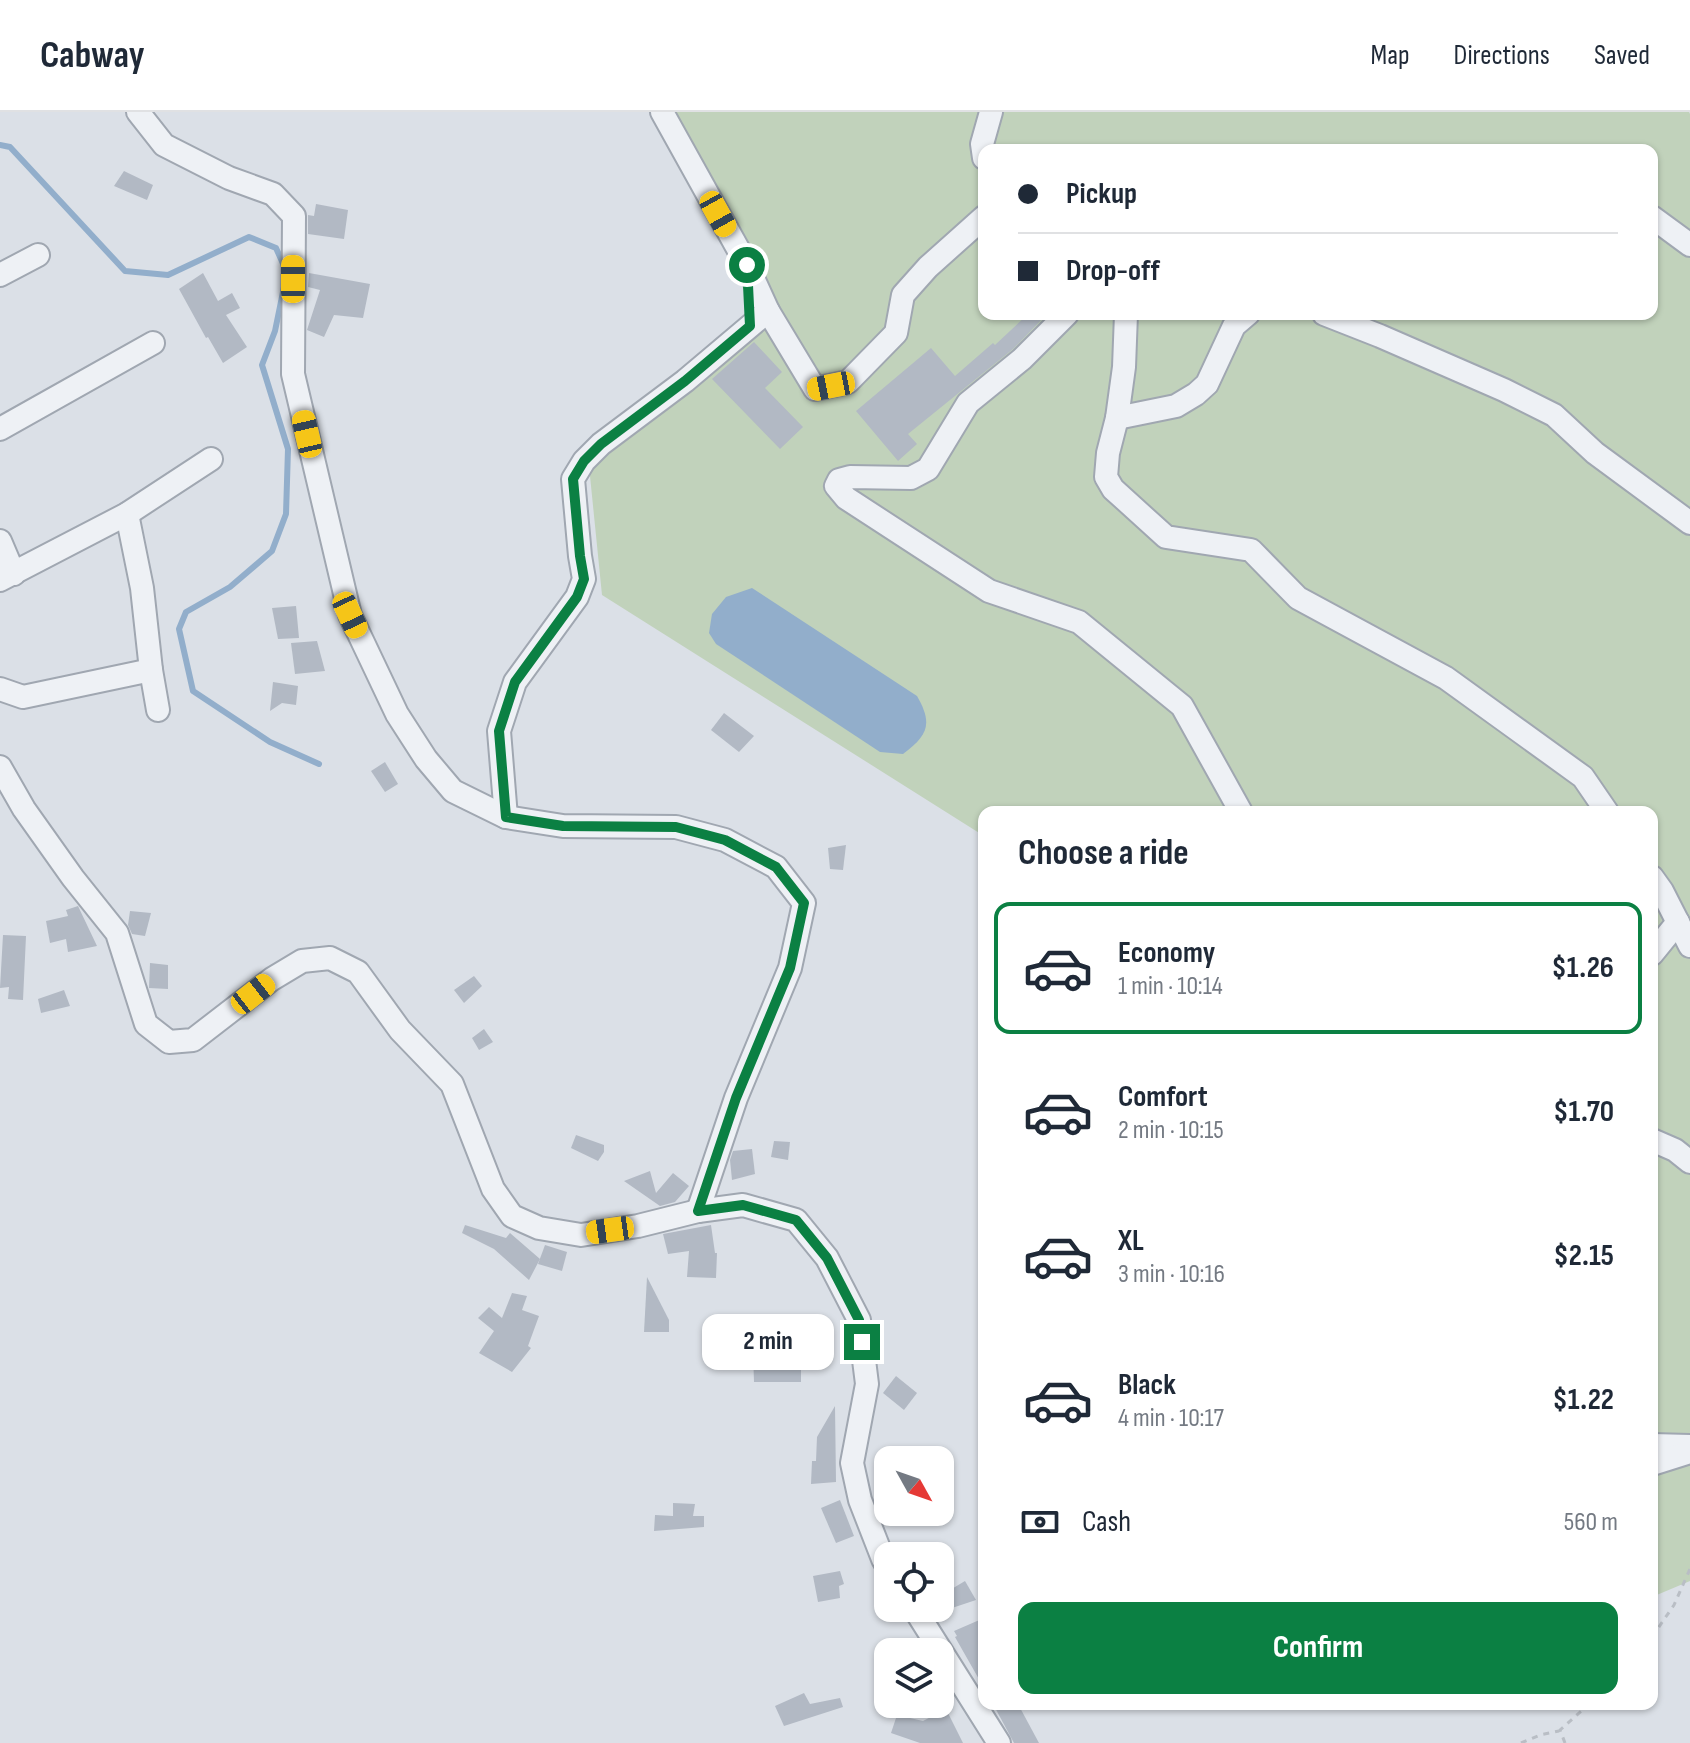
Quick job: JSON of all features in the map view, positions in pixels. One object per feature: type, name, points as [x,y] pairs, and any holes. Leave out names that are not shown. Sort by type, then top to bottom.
[{"type":"street","points":[[138,112],[164,145],[229,178],[273,194],[294,216],[293,374],[350,615],[397,714],[426,759],[453,791],[506,817],[563,826],[676,827],[725,840],[776,867],[804,903],[790,968],[736,1098],[698,1211]]},
{"type":"street","points":[[662,112],[747,265],[768,311],[815,389],[848,382],[896,333],[903,295],[928,267],[978,222]]},
{"type":"street","points":[[982,144],[991,112]]},
{"type":"street","points":[[1658,221],[1690,245]]},
{"type":"street","points":[[0,275],[38,255]]},
{"type":"street","points":[[747,265],[750,326]]},
{"type":"street","points":[[506,817],[499,731],[515,682],[577,597],[584,579],[573,479],[584,461],[601,444],[685,381],[768,311]]},
{"type":"street","points":[[1061,320],[1022,359],[968,403],[928,469],[911,478],[850,477],[839,480],[836,486],[846,498],[989,591],[1079,622],[1182,706],[1238,806]]},
{"type":"street","points":[[1126,320],[1124,367],[1106,477],[1113,489],[1166,537],[1251,550],[1298,598],[1446,678],[1583,777],[1603,806]]},
{"type":"street","points":[[1117,418],[1176,406],[1196,394],[1207,384],[1234,326],[1241,320]]},
{"type":"street","points":[[1339,320],[1504,390],[1554,415],[1595,453],[1690,523]]},
{"type":"street","points":[[0,429],[153,343]]},
{"type":"street","points":[[0,541],[7,577],[127,514],[211,459]]},
{"type":"street","points":[[127,514],[142,588],[158,710]]},
{"type":"street","points":[[0,689],[23,697],[151,670]]},
{"type":"street","points":[[0,767],[24,809],[117,933],[146,1024],[169,1042],[193,1040],[272,979],[302,961],[330,958],[358,972],[400,1030],[452,1084],[493,1189],[512,1216],[539,1228],[581,1235],[743,1205],[796,1220],[827,1258],[859,1320],[867,1384],[852,1463],[860,1500],[876,1542]]},
{"type":"street","points":[[1658,885],[1690,946]]},
{"type":"street","points":[[1658,947],[1678,922]]},
{"type":"street","points":[[1658,1143],[1675,1150],[1690,1162]]},
{"type":"street","points":[[1658,1445],[1690,1446]]},
{"type":"street","points":[[1658,1462],[1690,1452]]},
{"type":"street","points":[[923,1622],[978,1710]]},
{"type":"street","points":[[978,1710],[999,1743]]},
{"type":"path","points":[[1658,1628],[1674,1605],[1690,1569]]},
{"type":"path","points":[[1521,1743],[1560,1730],[1582,1710]]},
{"type":"path","points":[[1560,1730],[1565,1743]]},
{"type":"green space","points":[[676,112],[1689,112],[1690,1581],[1658,1594],[1658,806],[978,806],[978,832],[602,595],[589,466],[771,312]]},
{"type":"water","points":[[752,588],[917,696],[926,722],[918,741],[903,754],[880,752],[716,644],[709,633],[712,614],[726,597]]},
{"type":"building","points":[[124,171],[153,185],[147,200],[114,186]]},
{"type":"building","points":[[316,204],[348,210],[344,239],[308,234],[308,215],[314,216]]},
{"type":"building","points":[[203,273],[218,301],[232,293],[240,308],[226,315],[247,347],[223,363],[179,289]]},
{"type":"building","points":[[309,273],[370,284],[363,318],[334,315],[324,337],[307,330],[320,290],[308,287]]},
{"type":"building","points":[[1022,320],[1041,320],[1013,349],[908,434],[917,444],[898,461],[856,411],[931,348],[955,376],[993,343],[995,345]]},
{"type":"building","points":[[754,342],[782,372],[765,388],[803,427],[780,449],[712,379]]},
{"type":"building","points":[[296,606],[299,638],[278,639],[272,608]]},
{"type":"building","points":[[317,641],[325,671],[295,674],[291,643]]},
{"type":"building","points":[[273,682],[298,686],[296,705],[282,703],[270,711]]},
{"type":"building","points":[[724,713],[754,736],[739,752],[711,730]]},
{"type":"building","points":[[385,762],[398,784],[385,792],[371,771]]},
{"type":"building","points":[[846,845],[843,870],[830,869],[828,848]]},
{"type":"building","points":[[78,906],[97,946],[68,952],[66,939],[50,943],[46,921],[68,916],[66,910]]},
{"type":"building","points":[[130,911],[151,913],[145,936],[132,934],[128,925]]},
{"type":"building","points":[[3,935],[26,936],[23,1000],[8,999],[9,987],[0,988]]},
{"type":"building","points":[[150,963],[168,965],[168,989],[149,988]]},
{"type":"building","points":[[474,976],[482,986],[464,1003],[454,990]]},
{"type":"building","points":[[64,990],[70,1006],[41,1013],[38,999]]},
{"type":"building","points":[[484,1029],[493,1042],[479,1050],[472,1038]]},
{"type":"building","points":[[576,1135],[604,1145],[604,1152],[598,1161],[571,1148]]},
{"type":"building","points":[[774,1141],[790,1142],[788,1160],[771,1157]]},
{"type":"building","points":[[752,1149],[755,1174],[732,1180],[730,1160],[733,1151]]},
{"type":"building","points":[[650,1171],[656,1193],[673,1173],[689,1186],[675,1202],[660,1206],[624,1181]]},
{"type":"building","points":[[465,1225],[506,1238],[510,1233],[540,1259],[529,1280],[494,1249],[462,1233]]},
{"type":"building","points":[[711,1225],[717,1253],[716,1278],[687,1277],[689,1251],[668,1254],[663,1234]]},
{"type":"building","points":[[545,1245],[567,1252],[562,1271],[538,1264]]},
{"type":"building","points":[[647,1277],[669,1320],[669,1332],[644,1332]]},
{"type":"building","points":[[512,1293],[527,1296],[522,1310],[539,1316],[528,1346],[531,1348],[512,1372],[479,1353],[494,1331],[478,1318],[489,1307],[502,1318]]},
{"type":"building","points":[[816,1332],[816,1357],[801,1358],[801,1382],[754,1382],[753,1351],[794,1351],[795,1333]]},
{"type":"building","points":[[896,1376],[917,1393],[904,1410],[883,1393]]},
{"type":"building","points":[[835,1406],[836,1482],[811,1484],[817,1437]]},
{"type":"building","points":[[840,1500],[854,1536],[836,1543],[821,1508]]},
{"type":"building","points":[[673,1503],[695,1504],[693,1516],[704,1516],[704,1527],[654,1531],[655,1515],[673,1516]]},
{"type":"building","points":[[840,1571],[844,1584],[839,1586],[840,1598],[818,1602],[813,1576]]},
{"type":"building","points":[[965,1581],[976,1600],[954,1607],[954,1588]]},
{"type":"building","points":[[978,1621],[978,1677],[955,1637],[954,1631]]},
{"type":"building","points":[[804,1693],[810,1704],[840,1698],[843,1707],[784,1726],[775,1706]]},
{"type":"building","points":[[996,1710],[1021,1710],[1039,1743],[1014,1743]]},
{"type":"building","points":[[896,1718],[923,1721],[950,1718],[963,1743],[920,1743],[891,1733]]},
{"type":"waterway","points":[[0,145],[10,147],[125,271],[168,275],[249,237],[276,248],[285,268]]},
{"type":"waterway","points":[[284,287],[275,331],[262,365],[288,449],[286,514],[272,551],[230,587],[186,612],[179,629],[193,691],[270,742],[319,764]]},
{"type":"route","points":[[747,265],[750,326],[685,381],[601,444],[584,461],[573,479],[584,579],[577,597],[515,682],[499,731],[506,817],[563,826],[676,827],[725,840],[776,867],[804,903],[790,968],[736,1098],[698,1211],[743,1205],[796,1220],[827,1258],[859,1320],[862,1342]]}]
